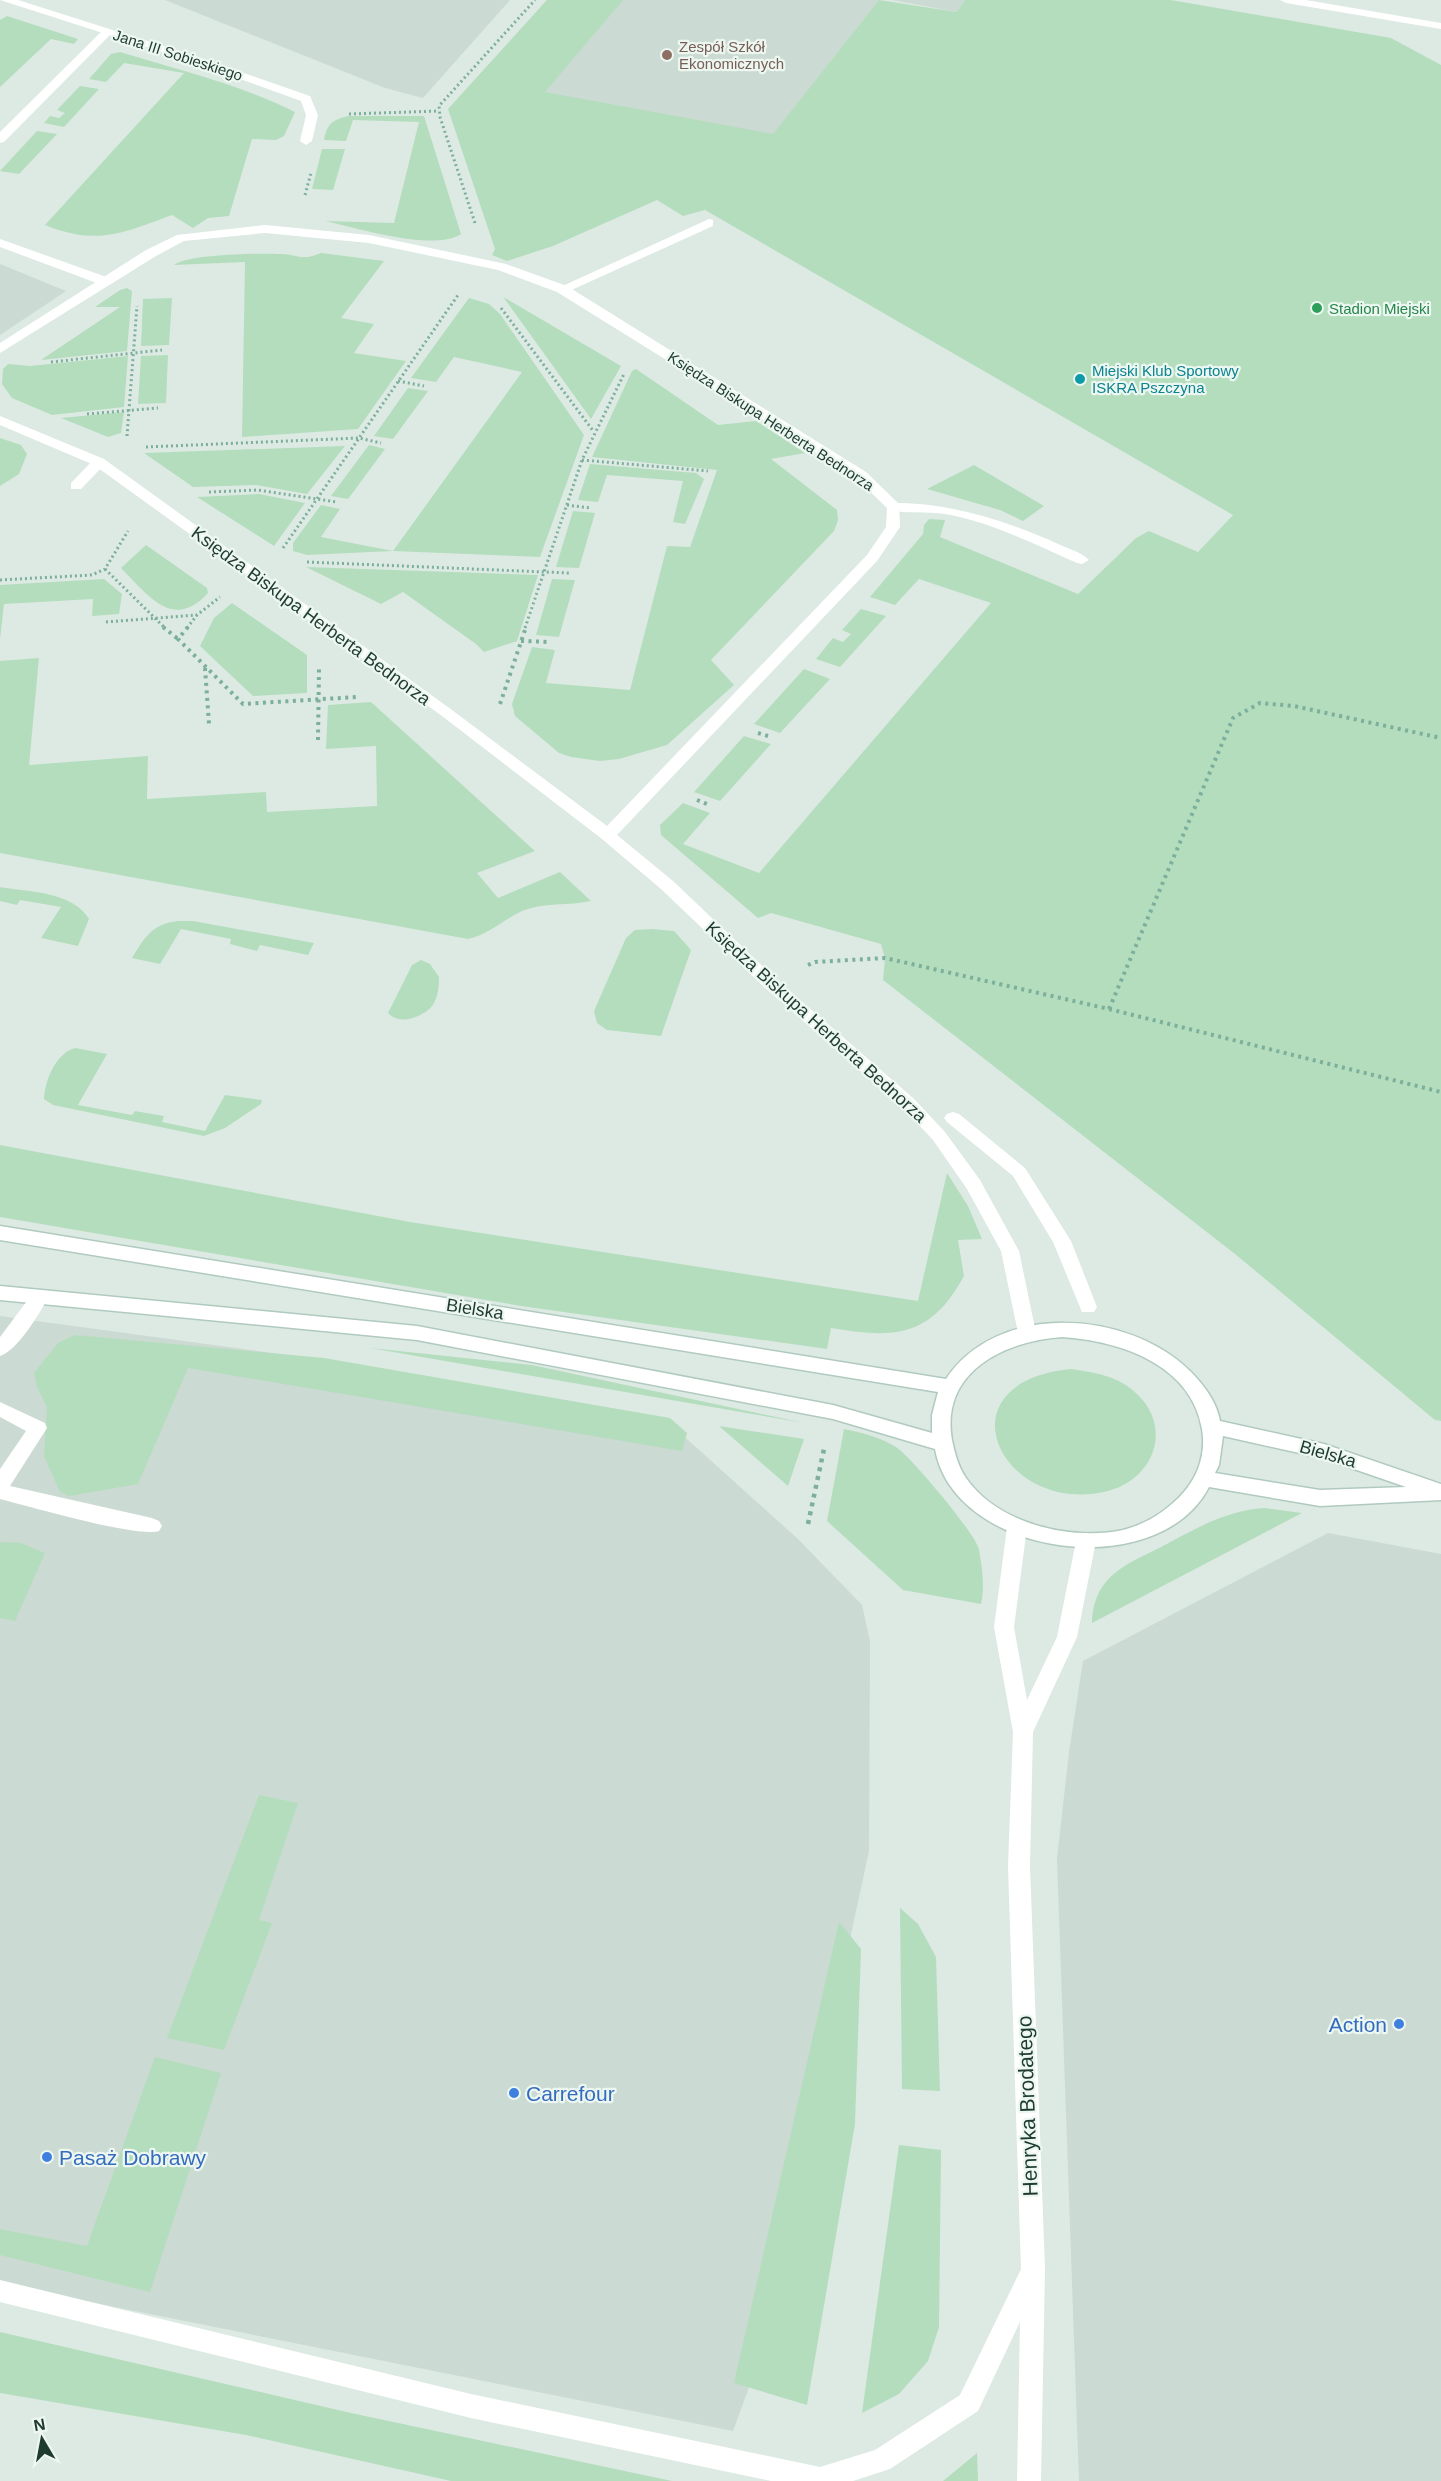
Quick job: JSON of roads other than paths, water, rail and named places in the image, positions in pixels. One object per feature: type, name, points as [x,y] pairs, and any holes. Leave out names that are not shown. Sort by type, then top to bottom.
[{"type":"street","name":"Jana III Sobieskiego","points":[[6,0],[197,60],[306,99],[312,115],[306,141]]},
{"type":"street","points":[[1286,0],[1441,26]]},
{"type":"street","points":[[0,139],[106,32]]},
{"type":"street","points":[[562,289],[709,223]]},
{"type":"street","name":"Księdza Biskupa Herberta Bednorza","points":[[0,350],[160,247],[192,236],[242,230],[294,230],[369,239],[501,267],[562,289],[861,475],[894,507]]},
{"type":"street","points":[[0,243],[110,279]]},
{"type":"street","name":"Księdza Biskupa Herberta Bednorza","points":[[0,420],[99,462],[447,713],[608,836],[667,885],[770,983],[907,1102],[939,1136],[974,1185],[1010,1251],[1027,1334]]},
{"type":"street","points":[[76,486],[99,462]]},
{"type":"street","points":[[608,836],[872,558],[893,527],[894,507],[949,509],[983,517],[1082,560]]},
{"type":"street","name":"Księdza Biskupa Herberta Bednorza","points":[[953,1118],[1019,1172],[1062,1241],[1088,1307]]},
{"type":"street","name":"Bielska","points":[[0,1233],[950,1386]]},
{"type":"street","name":"Bielska","points":[[0,1293],[417,1334],[833,1412],[941,1443]]},
{"type":"street","points":[[0,1349],[23,1323],[39,1298]]},
{"type":"street","points":[[1062,1330],[1098,1332],[1138,1344],[1173,1365],[1199,1394],[1213,1426],[1214,1453],[1206,1479],[1188,1505],[1160,1524],[1125,1537],[1086,1541],[1051,1538],[1017,1527],[980,1505],[954,1476],[941,1443],[940,1414],[950,1386],[968,1363],[995,1345],[1027,1334],[1062,1330]]},
{"type":"street","points":[[0,1409],[38,1428],[0,1485]]},
{"type":"street","name":"Bielska","points":[[1213,1426],[1324,1451],[1441,1493]]},
{"type":"street","name":"Bielska","points":[[1206,1479],[1320,1498],[1441,1493]]},
{"type":"street","points":[[0,1491],[122,1521],[152,1526]]},
{"type":"street","name":"Henryka Brodatego","points":[[1017,1527],[1004,1627],[1023,1732],[1019,1866],[1033,2269],[1029,2481]]},
{"type":"street","name":"Henryka Brodatego","points":[[1023,1732],[1067,1637],[1086,1541]]},
{"type":"street","points":[[0,2291],[471,2406],[820,2479],[881,2460],[969,2403],[1033,2269]]},
{"type":"place","name":"Zespół Szkół Ekonomicznych","points":[[667,55]]},
{"type":"place","name":"Stadion Miejski","points":[[1317,308]]},
{"type":"place","name":"Miejski Klub Sportowy ISKRA Pszczyna","points":[[1080,379]]},
{"type":"place","name":"Action","points":[[1399,2024]]},
{"type":"place","name":"Carrefour","points":[[514,2093]]},
{"type":"place","name":"Pasaż Dobrawy","points":[[47,2157]]}]
